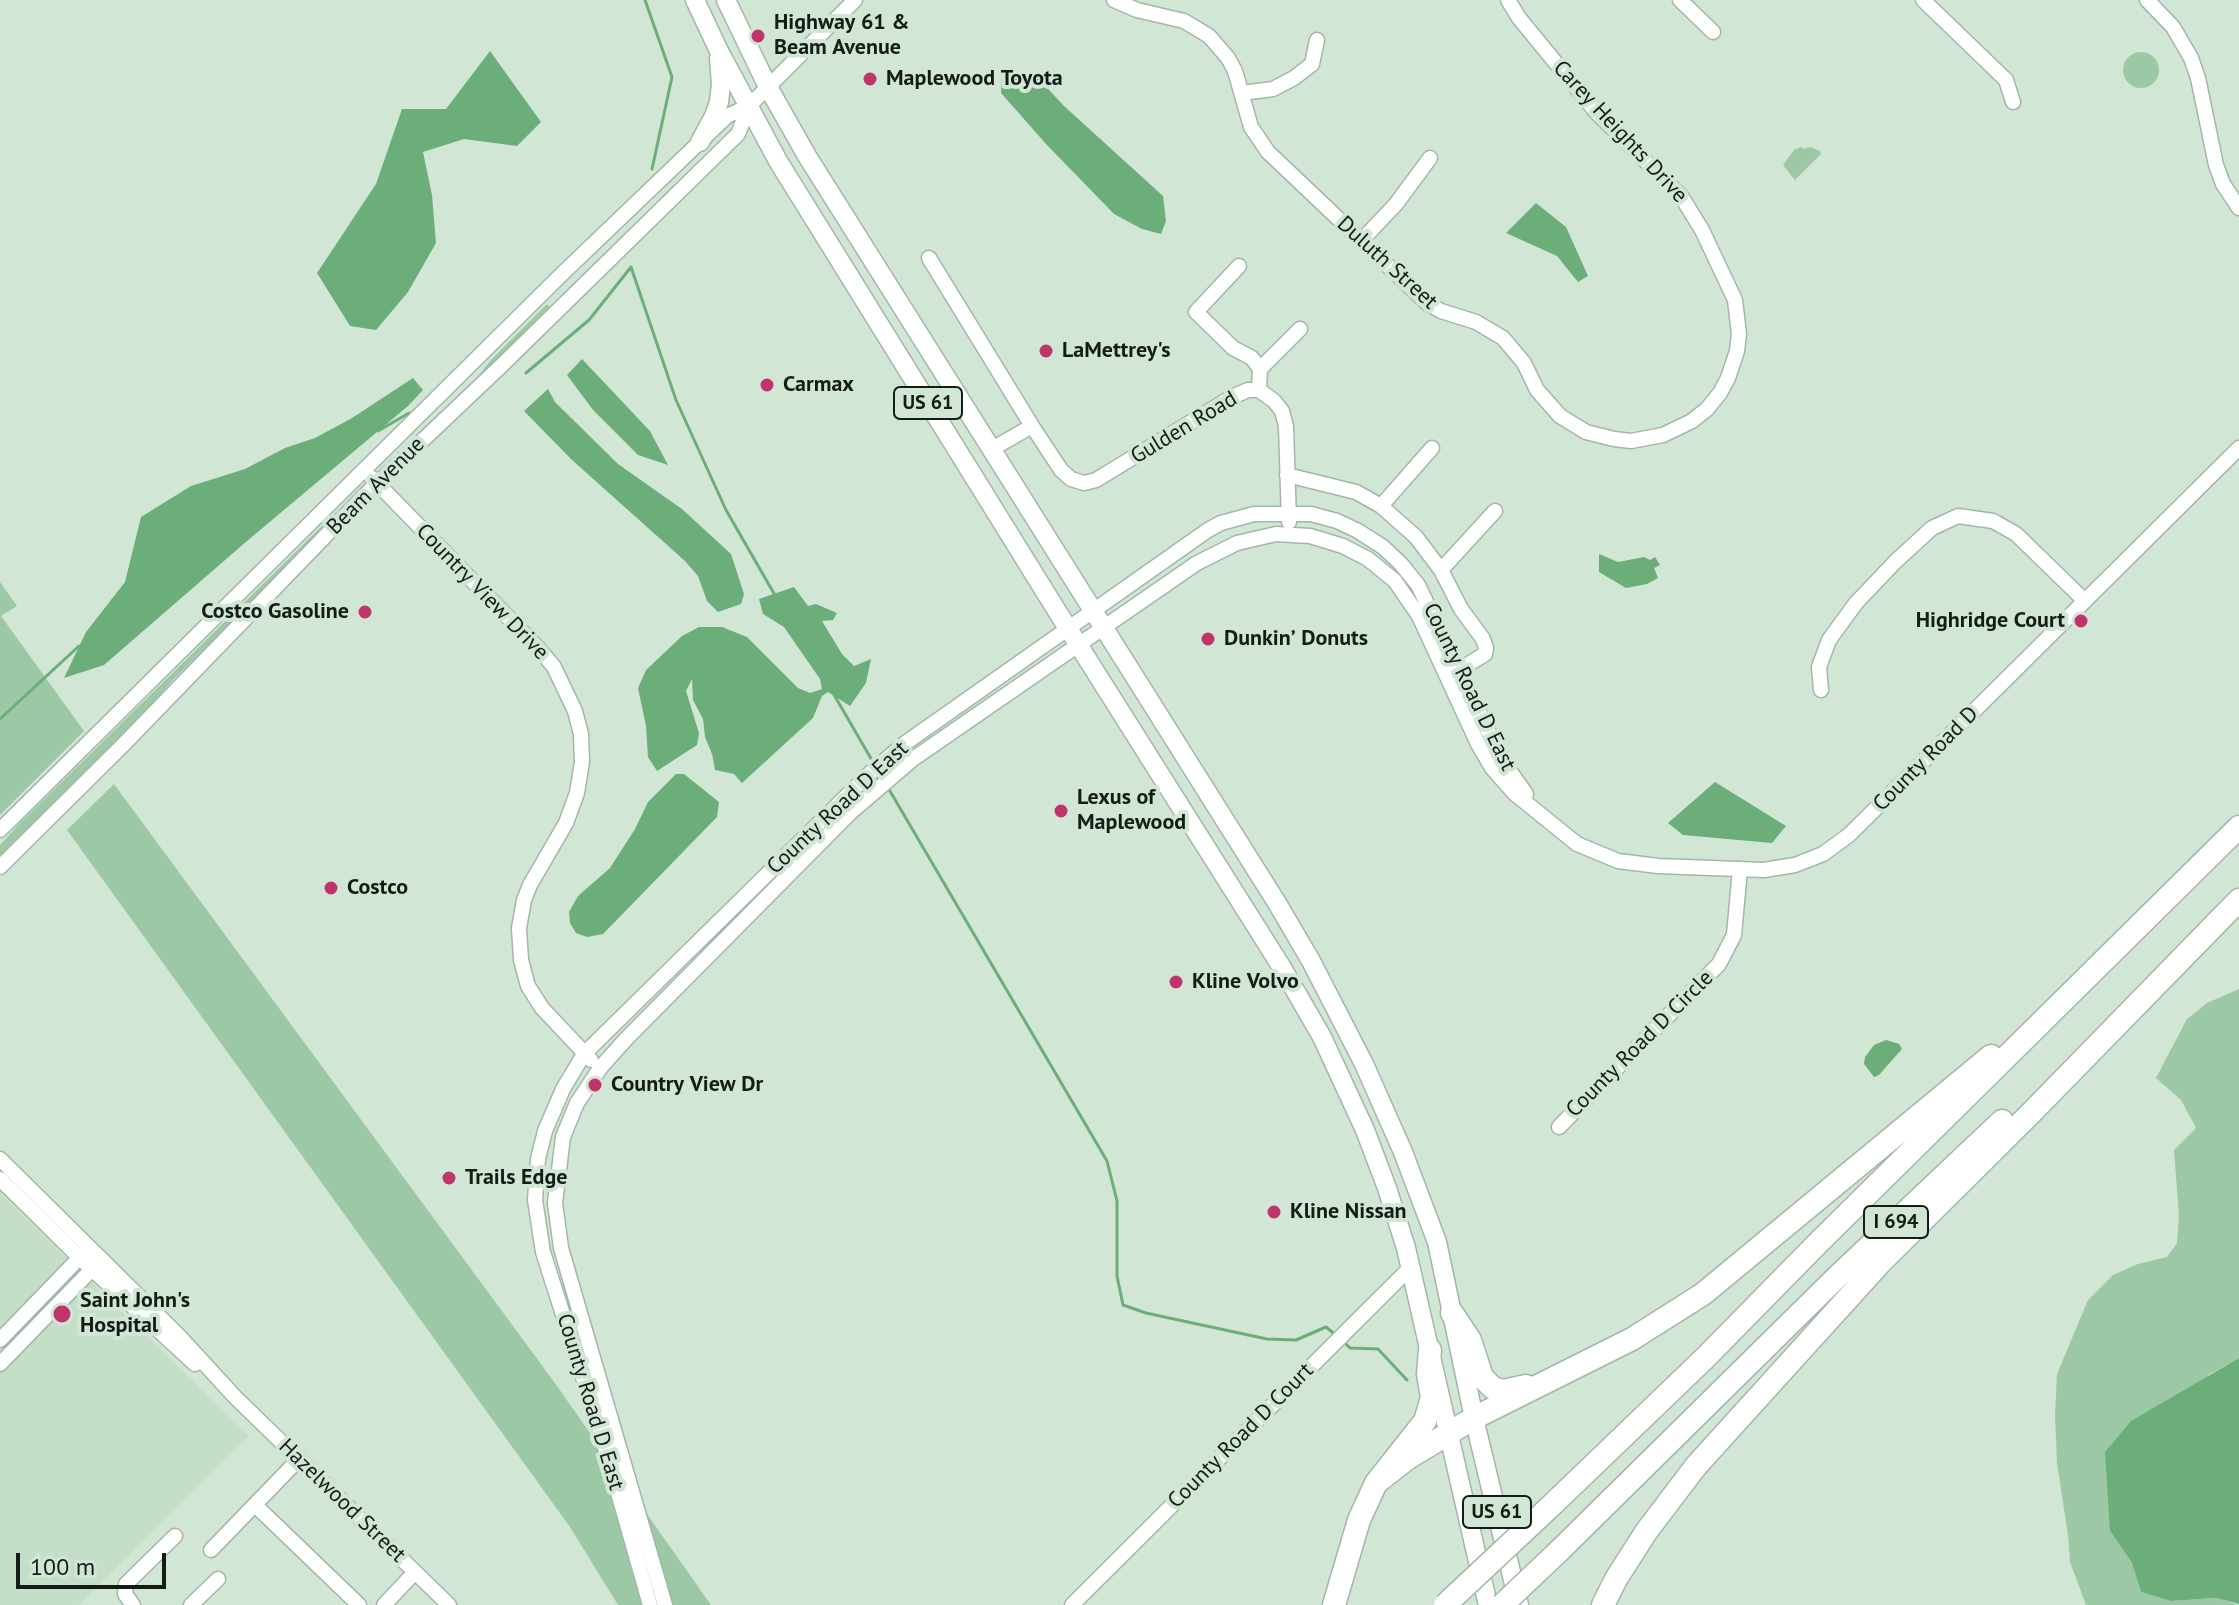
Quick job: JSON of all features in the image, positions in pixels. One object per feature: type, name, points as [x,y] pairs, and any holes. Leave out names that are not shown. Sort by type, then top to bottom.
[{"type":"highway","name":"I 694","points":[[1445,1605],[1705,1358],[2239,827]]},
{"type":"highway","points":[[1603,1605],[1646,1532],[1696,1466],[1879,1264],[2033,1111],[2239,898]]},
{"type":"highway","name":"I 694","points":[[1502,1605],[1839,1275],[2239,898]]},
{"type":"highway","points":[[1376,1483],[1408,1458],[1474,1418],[1632,1339],[1703,1294],[1963,1078],[2048,1016]]},
{"type":"highway","points":[[1452,1313],[1470,1340],[1482,1377],[1493,1388],[1515,1390],[1572,1370]]},
{"type":"highway","points":[[1334,1605],[1359,1520],[1376,1483],[1425,1421],[1432,1398],[1428,1374],[1430,1350]]},
{"type":"highway","points":[[1610,1605],[1646,1532]]},
{"type":"main road","name":"US 61","points":[[695,0],[778,161],[1281,966],[1322,1037],[1365,1130],[1411,1267],[1488,1605]]},
{"type":"main road","name":"US 61","points":[[726,0],[768,87],[807,156],[1277,903],[1364,1064],[1403,1152],[1437,1242],[1474,1418],[1519,1605]]},
{"type":"main road","points":[[700,142],[719,102],[719,51]]},
{"type":"street","name":"Beam Avenue","points":[[0,830],[563,273],[727,116],[749,106],[855,0]]},
{"type":"street","name":"Carey Heights Drive","points":[[1508,0],[1519,18],[1597,113],[1681,196],[1693,212],[1735,300],[1739,334],[1728,378],[1707,409]]},
{"type":"street","points":[[1680,0],[1713,32]]},
{"type":"street","points":[[1923,0],[2006,80],[2013,102]]},
{"type":"street","points":[[2147,0],[2173,27],[2191,58],[2216,165],[2223,184],[2239,208]]},
{"type":"street","name":"Duluth Street","points":[[1121,2],[1184,21],[1209,36],[1235,71],[1246,113],[1258,140],[1268,152],[1427,303],[1476,322],[1503,338],[1524,363],[1537,390],[1560,416],[1586,432],[1614,439],[1646,439],[1677,430],[1707,409]]},
{"type":"street","points":[[1242,93],[1273,89],[1294,78],[1312,64],[1317,40]]},
{"type":"street","name":"Beam Avenue","points":[[0,867],[377,483],[738,134],[749,106]]},
{"type":"street","points":[[1361,241],[1396,204],[1430,158]]},
{"type":"street","name":"Gulden Road","points":[[929,258],[1032,426],[1061,470],[1071,479],[1084,483],[1096,480],[1248,390],[1259,390],[1274,401],[1282,411],[1286,426],[1290,535]]},
{"type":"street","points":[[1239,266],[1196,312],[1233,348],[1252,358],[1260,369],[1259,390]]},
{"type":"street","points":[[1260,369],[1300,329]]},
{"type":"street","points":[[992,449],[1032,426]]},
{"type":"street","points":[[1381,506],[1432,448]]},
{"type":"street","name":"County Road D","points":[[1541,813],[1577,844],[1618,861],[1658,866],[1764,870],[1795,865],[1823,854],[1849,835],[2239,448]]},
{"type":"street","name":"Country View Drive","points":[[364,470],[539,649],[554,667],[575,711],[581,734],[582,762],[577,793],[566,823],[527,893],[519,928],[521,960],[528,986],[542,1008],[584,1054],[601,1067]]},
{"type":"street","points":[[1287,475],[1356,492],[1381,506],[1416,537],[1441,570],[1486,648],[1485,654],[1453,673]]},
{"type":"street","points":[[1441,570],[1495,511]]},
{"type":"street","name":"County Road D East","points":[[650,1605],[603,1440],[543,1252],[535,1200],[538,1159],[545,1131],[563,1089],[584,1054],[869,774],[904,744],[1068,627],[1221,523],[1254,514],[1311,514],[1340,522],[1383,547],[1418,585],[1478,744],[1492,768],[1514,793],[1541,813]]},
{"type":"street","points":[[1821,690],[1819,667],[1829,640],[1856,603],[1932,528],[1958,516],[1993,521],[2016,534],[2085,601]]},
{"type":"street","name":"County Road D East","points":[[665,1605],[561,1248],[555,1203],[563,1137],[577,1103],[601,1067],[816,846],[878,788],[930,746],[1197,563],[1237,543],[1276,534],[1310,536],[1343,546],[1368,559],[1395,581],[1453,673]]},
{"type":"street","name":"County Road D Circle","points":[[1559,1127],[1719,964],[1734,935],[1740,869]]},
{"type":"street","name":"Hazelwood Street","points":[[0,1159],[85,1253],[200,1369],[235,1397],[449,1605]]},
{"type":"street","name":"Hazelwood Street","points":[[0,1179],[85,1253]]},
{"type":"street","points":[[0,1340],[85,1253]]},
{"type":"street","points":[[0,1364],[97,1265]]},
{"type":"street","name":"County Road D Court","points":[[1072,1605],[1411,1267]]},
{"type":"street","points":[[211,1550],[299,1459]]},
{"type":"street","points":[[255,1505],[359,1605]]},
{"type":"street","points":[[133,1605],[126,1596],[125,1586],[175,1536]]},
{"type":"street","points":[[384,1605],[415,1572]]},
{"type":"street","points":[[191,1605],[218,1579]]},
{"type":"shaded area","points":[[490,51],[541,122],[517,146],[464,139],[423,152],[432,195],[436,243],[408,292],[376,330],[350,326],[317,273],[376,184],[402,109],[446,109]]},
{"type":"shaded area","points":[[2141,52],[2154,57],[2159,70],[2154,83],[2141,88],[2128,83],[2123,70],[2128,57]]},
{"type":"shaded area","points":[[1008,66],[1038,78],[1064,106],[1163,196],[1166,221],[1161,234],[1142,229],[1114,214],[1046,144],[1001,93],[1002,74]]},
{"type":"shaded area","points":[[1810,147],[1821,154],[1795,180],[1783,165],[1794,150]]},
{"type":"shaded area","points":[[1536,203],[1566,227],[1588,276],[1578,282],[1557,256],[1506,233]]},
{"type":"shaded area","points":[[547,304],[549,309],[474,381],[492,359]]},
{"type":"shaded area","points":[[582,359],[650,431],[668,465],[638,455],[593,410],[567,375]]},
{"type":"shaded area","points":[[413,378],[423,390],[408,406],[104,665],[64,678],[86,632],[125,582],[141,517],[191,486],[245,469],[285,448],[315,438]]},
{"type":"shaded area","points":[[548,389],[555,402],[618,464],[682,509],[731,554],[744,594],[741,604],[718,612],[707,601],[698,576],[685,561],[572,460],[524,411]]},
{"type":"shaded area","points":[[347,503],[350,505],[173,680],[132,728],[0,861],[0,845],[18,825]]},
{"type":"shaded area","points":[[1599,554],[1618,562],[1655,557],[1660,565],[1654,568],[1658,578],[1647,584],[1626,588],[1599,572]]},
{"type":"shaded area","points":[[0,582],[17,606],[1,616],[84,731],[0,815]]},
{"type":"shaded area","points":[[794,587],[808,606],[816,604],[837,613],[833,620],[822,621],[842,654],[854,666],[871,659],[866,683],[850,706],[828,692],[822,696],[813,718],[742,783],[734,774],[715,770],[703,719],[693,700],[692,679],[686,691],[699,733],[697,745],[657,771],[648,757],[646,726],[638,688],[646,670],[682,636],[699,627],[722,627],[747,637],[798,688],[810,693],[822,689],[820,679],[784,627],[763,614],[759,599]]},
{"type":"shaded area","points":[[676,774],[684,774],[719,802],[717,817],[603,934],[587,937],[576,933],[570,923],[569,912],[578,896],[610,868],[648,802]]},
{"type":"shaded area","points":[[1715,782],[1786,826],[1772,843],[1683,835],[1668,823]]},
{"type":"shaded area","points":[[114,784],[552,1379],[711,1605],[618,1605],[570,1527],[67,830]]},
{"type":"shaded area","points":[[2239,989],[2239,1358],[2208,1375],[2110,1531],[2132,1563],[2141,1592],[2171,1601],[2216,1598],[2239,1605],[2086,1605],[2070,1562],[2057,1463],[2057,1374],[2088,1300],[2113,1275],[2138,1264],[2167,1257],[2177,1243],[2179,1216],[2174,1150],[2196,1128],[2181,1100],[2156,1078],[2187,1019],[2207,1003]]},
{"type":"shaded area","points":[[1886,1040],[1899,1044],[1902,1049],[1874,1077],[1864,1064],[1865,1057],[1874,1045]]},
{"type":"shaded area","name":"Saint John's Hospital","points":[[0,1193],[249,1436],[79,1605],[0,1605]]},
{"type":"shaded area","points":[[2239,1358],[2239,1604],[2216,1598],[2171,1601],[2141,1592],[2132,1563],[2110,1531],[2105,1452],[2131,1421]]},
{"type":"waterway","points":[[645,0],[672,77],[652,169]]},
{"type":"waterway","points":[[631,267],[676,400],[726,510],[776,597]]},
{"type":"waterway","points":[[526,373],[589,320],[631,267]]},
{"type":"waterway","points":[[378,431],[409,413]]},
{"type":"waterway","points":[[0,719],[79,646]]},
{"type":"waterway","points":[[833,693],[873,762]]},
{"type":"waterway","points":[[887,786],[1107,1161],[1117,1201],[1117,1276],[1123,1305],[1146,1313],[1267,1339],[1296,1340],[1326,1327],[1337,1336]]},
{"type":"waterway","points":[[1343,1341],[1350,1348],[1378,1349],[1407,1380]]},
{"type":"place","name":"Highway 61 & Beam Avenue","points":[[758,36]]},
{"type":"place","name":"Maplewood Toyota","points":[[870,79]]},
{"type":"place","name":"LaMettrey's","points":[[1046,351]]},
{"type":"place","name":"Carmax","points":[[767,385]]},
{"type":"place","name":"Costco Gasoline","points":[[365,612]]},
{"type":"place","name":"Highridge Court","points":[[2081,621]]},
{"type":"place","name":"Dunkin’ Donuts","points":[[1208,639]]},
{"type":"place","name":"Lexus of Maplewood","points":[[1061,811]]},
{"type":"place","name":"Costco","points":[[331,888]]},
{"type":"place","name":"Kline Volvo","points":[[1176,982]]},
{"type":"place","name":"Country View Dr","points":[[595,1085]]},
{"type":"place","name":"Trails Edge","points":[[449,1178]]},
{"type":"place","name":"Kline Nissan","points":[[1274,1212]]},
{"type":"place","name":"Saint John's Hospital","points":[[62,1314]]}]
